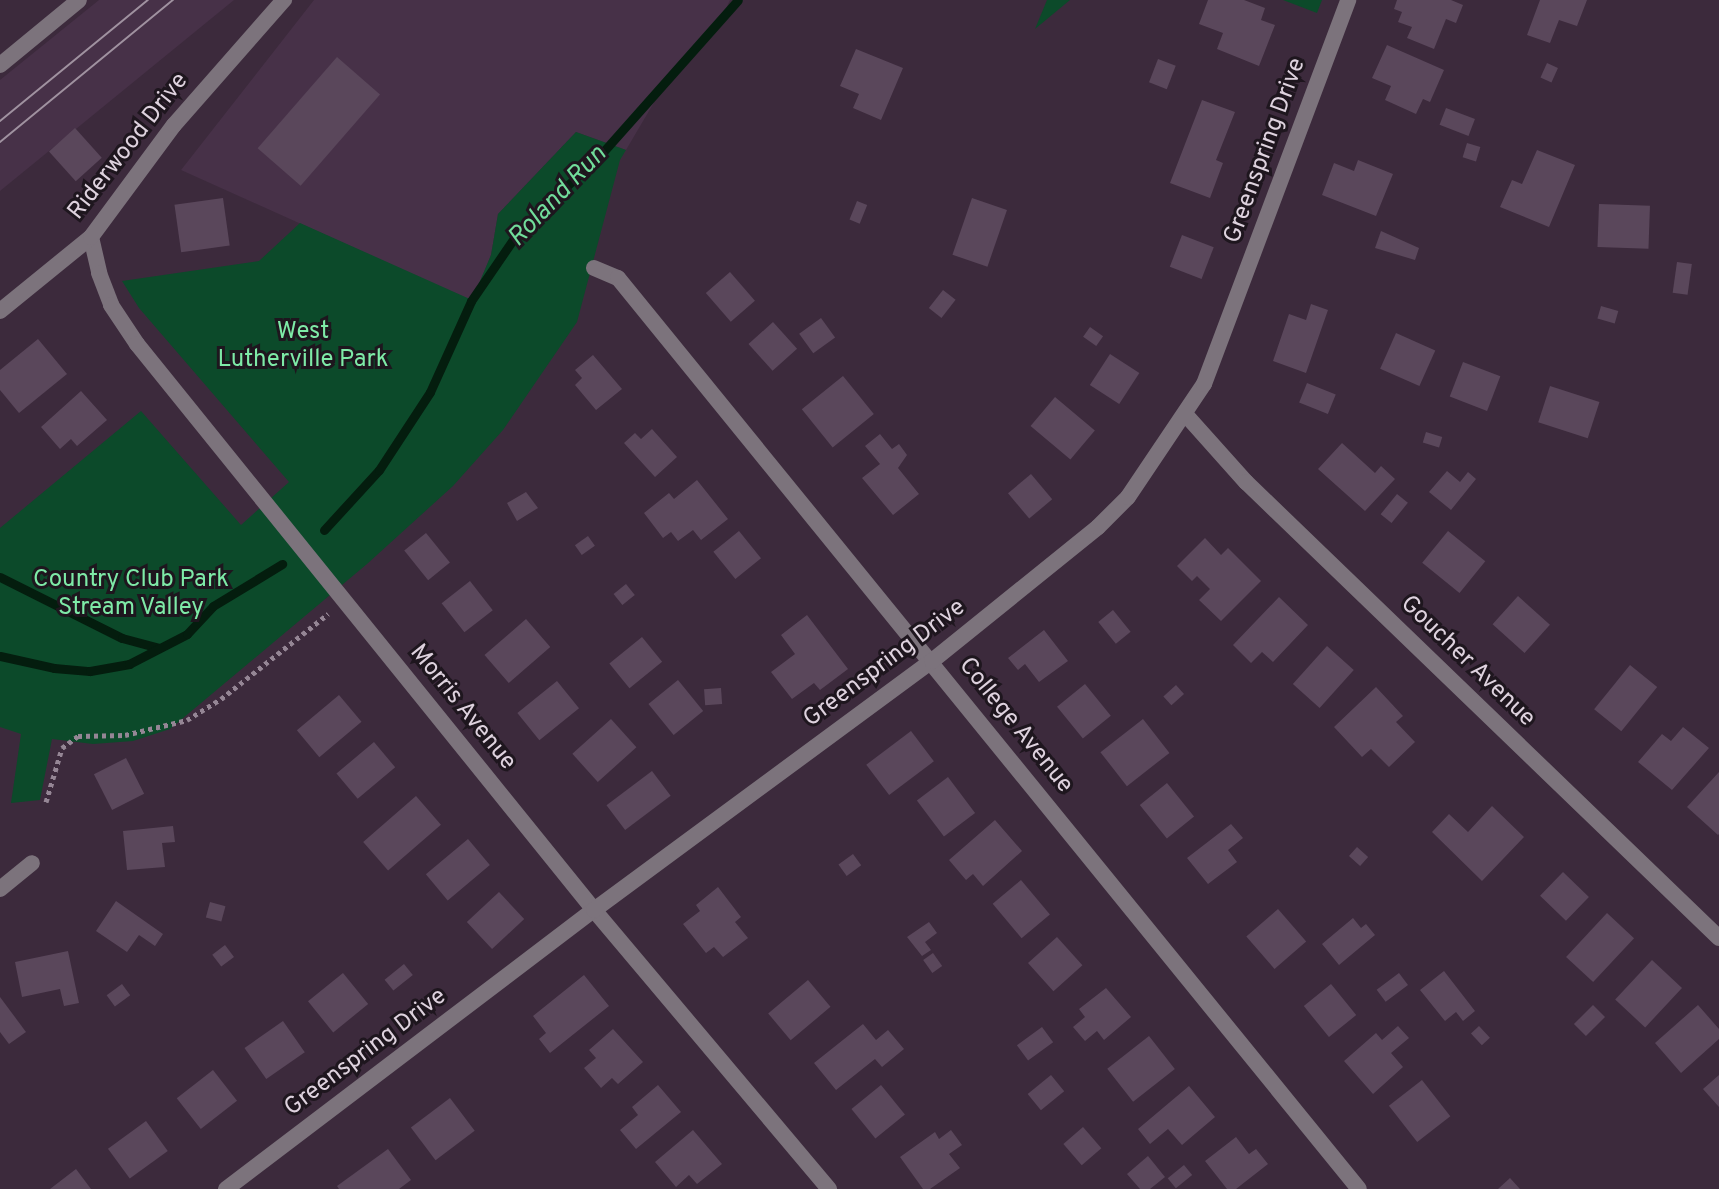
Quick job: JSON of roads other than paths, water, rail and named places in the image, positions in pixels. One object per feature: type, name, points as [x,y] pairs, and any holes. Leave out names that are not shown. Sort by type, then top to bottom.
[{"type":"street","points":[[0,65],[79,0]]},
{"type":"street","name":"Riderwood Drive","points":[[0,311],[91,237],[174,125],[284,0]]},
{"type":"street","name":"Greenspring Drive","points":[[226,1189],[594,910],[932,661],[1098,527],[1128,497],[1186,415],[1215,357],[1348,0]]},
{"type":"street","name":"Morris Avenue","points":[[91,237],[99,273],[111,305],[137,344],[594,910],[829,1189]]},
{"type":"street","name":"College Avenue","points":[[594,268],[618,278],[1359,1189]]},
{"type":"street","name":"Goucher Avenue","points":[[1186,415],[1246,482],[1719,938]]},
{"type":"street","points":[[0,889],[32,863]]},
{"type":"waterway","name":"Roland Run","points":[[324,530],[379,470],[430,392],[471,301],[519,231],[603,152],[738,0]]},
{"type":"waterway","name":"Roland Run","points":[[0,656],[54,668],[90,671],[129,664],[187,634],[213,606],[282,564]]},
{"type":"waterway","points":[[0,577],[122,638],[159,648]]},
{"type":"tram line","points":[[0,121],[148,0]]},
{"type":"tram line","points":[[0,142],[173,0]]},
{"type":"park label","name":"West Lutherville Park","points":[[303,347]]},
{"type":"park label","name":"Country Club Park Stream Valley","points":[[131,595]]}]
